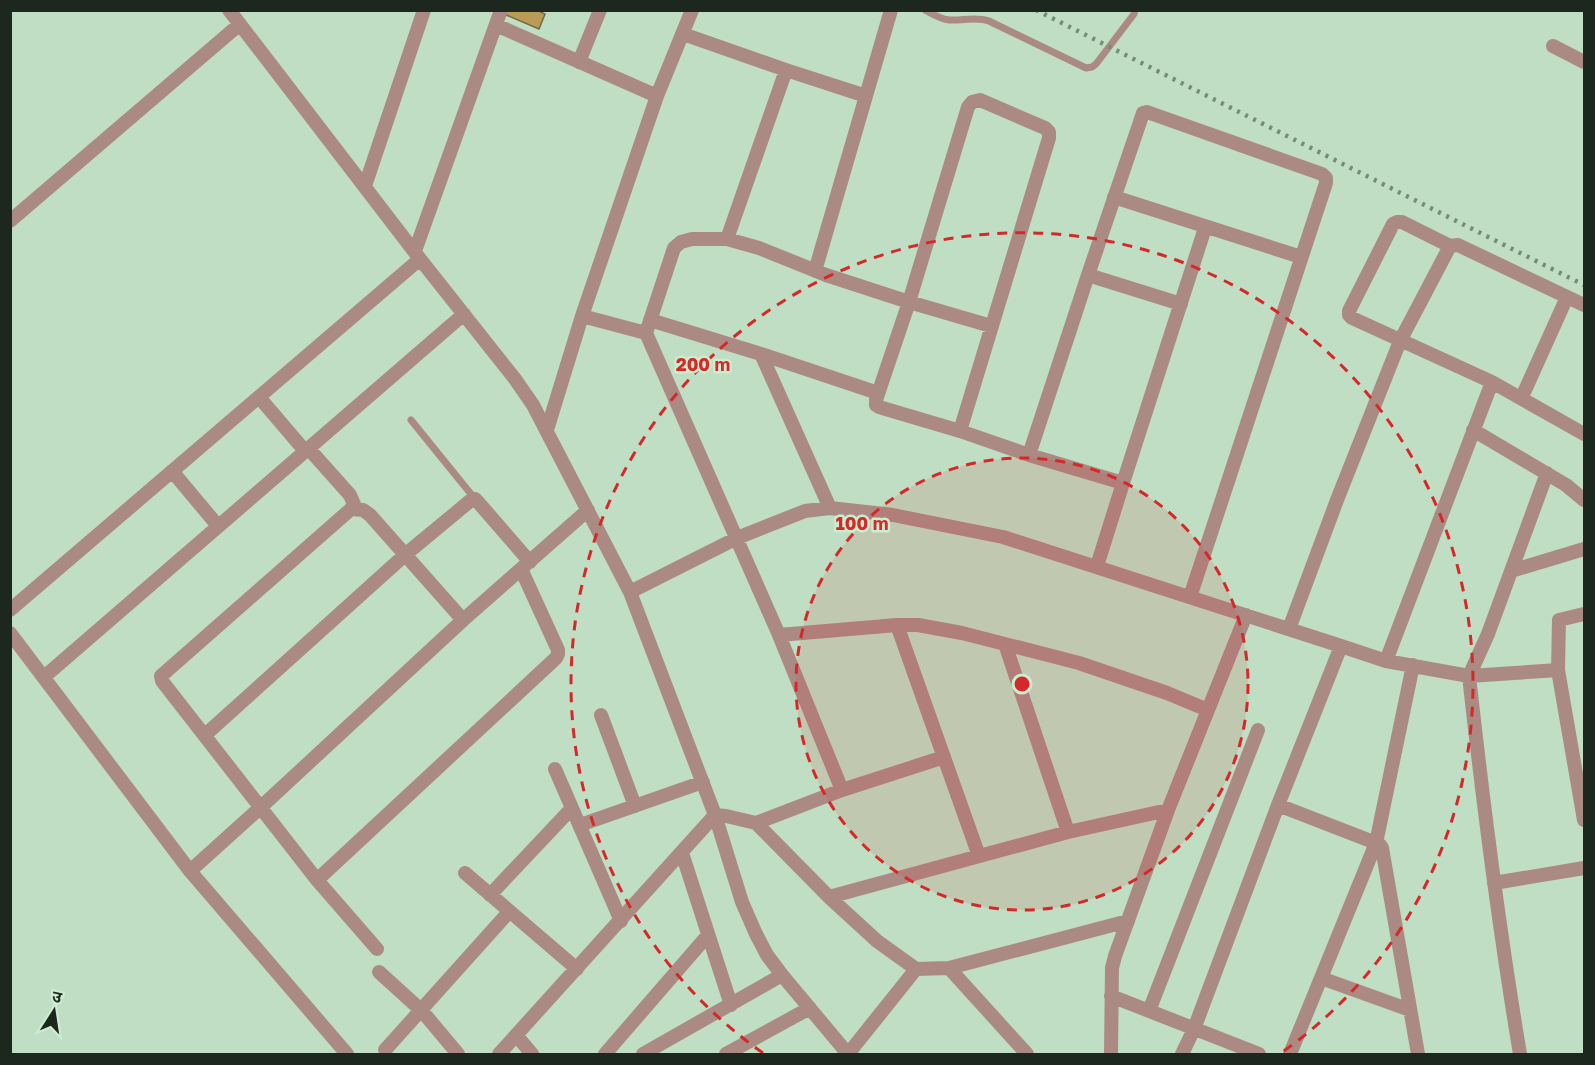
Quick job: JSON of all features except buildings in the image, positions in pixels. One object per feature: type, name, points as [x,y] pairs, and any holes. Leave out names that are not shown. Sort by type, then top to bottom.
[{"type":"street","points":[[229,10],[533,405],[630,592],[716,815],[742,902],[767,955],[848,1054],[916,969]]},
{"type":"street","points":[[365,186],[424,10]]},
{"type":"street","points":[[10,610],[259,397],[417,255],[501,10]]},
{"type":"street","points":[[579,62],[600,10]]},
{"type":"street","points":[[547,430],[582,316],[657,96],[692,10]]},
{"type":"street","points":[[815,271],[891,10]]},
{"type":"street","points":[[10,221],[240,24]]},
{"type":"street","points":[[496,25],[657,96]]},
{"type":"street","points":[[683,33],[866,96]]},
{"type":"street","points":[[1553,46],[1584,62]]},
{"type":"street","points":[[727,239],[786,70]]},
{"type":"street","points":[[960,431],[1049,138],[1049,132],[1045,128],[980,100],[972,102],[968,108],[909,302],[876,400],[879,407],[1123,483]]},
{"type":"street","points":[[1029,455],[1143,113],[1147,112],[1322,174],[1326,178],[1326,183],[1190,597]]},
{"type":"street","points":[[1114,197],[1301,257]]},
{"type":"street","points":[[1584,305],[1458,245],[1450,246],[1402,222],[1397,222],[1393,224],[1349,311],[1352,318],[1492,382],[1581,432],[1584,416]]},
{"type":"street","points":[[1097,566],[1205,228]]},
{"type":"street","points":[[842,790],[779,634],[646,333],[650,320],[675,248],[681,242],[692,239],[727,239],[759,248],[815,271],[909,302],[991,326]]},
{"type":"street","points":[[1289,629],[1400,340],[1450,246]]},
{"type":"street","points":[[1088,275],[1180,304]]},
{"type":"street","points":[[1521,398],[1567,297]]},
{"type":"street","points":[[44,677],[464,314]]},
{"type":"street","points":[[582,316],[646,333]]},
{"type":"street","points":[[650,320],[878,393]]},
{"type":"street","points":[[761,354],[830,508]]},
{"type":"street","points":[[1386,661],[1492,382]]},
{"type":"street","points":[[259,397],[305,451]]},
{"type":"street","points":[[1473,430],[1566,485],[1584,500]]},
{"type":"street","points":[[305,451],[309,449],[350,495],[356,509]]},
{"type":"street","points":[[172,471],[218,526]]},
{"type":"street","points":[[1520,1054],[1494,883],[1469,676],[1488,634],[1547,474]]},
{"type":"street","points":[[205,735],[406,554],[475,499],[525,566],[558,654],[317,880]]},
{"type":"street","points":[[630,592],[737,538],[805,511],[830,508],[892,515],[1003,537],[1386,661],[1469,676],[1558,670]]},
{"type":"street","points":[[377,949],[317,880],[162,681],[161,676],[351,509],[363,510],[370,515],[463,620]]},
{"type":"street","points":[[189,871],[463,620],[588,510]]},
{"type":"street","points":[[1511,571],[1584,549]]},
{"type":"street","points":[[1584,614],[1560,620],[1558,670],[1584,820]]},
{"type":"street","points":[[1111,1054],[1112,968],[1168,810],[1246,615]]},
{"type":"street","points":[[897,625],[979,856]]},
{"type":"street","points":[[779,634],[918,625],[1079,663],[1167,693],[1208,710]]},
{"type":"street","points":[[12,639],[44,677],[189,871],[340,1052]]},
{"type":"street","points":[[1005,645],[1068,832]]},
{"type":"street","points":[[1182,1054],[1194,1029],[1278,805],[1341,646]]},
{"type":"street","points":[[1290,1054],[1376,843],[1413,665]]},
{"type":"street","points":[[601,715],[635,806]]},
{"type":"street","points":[[1149,1011],[1258,730]]},
{"type":"street","points":[[756,823],[842,790],[944,757]]},
{"type":"street","points":[[555,769],[621,921]]},
{"type":"street","points":[[580,825],[703,782]]},
{"type":"street","points":[[1278,805],[1380,844],[1418,1054]]},
{"type":"street","points":[[490,895],[572,808]]},
{"type":"street","points":[[829,897],[1068,832],[1168,810]]},
{"type":"street","points":[[716,815],[756,823],[829,897],[877,941],[916,969],[949,968],[1128,921]]},
{"type":"street","points":[[499,1054],[716,815]]},
{"type":"street","points":[[682,853],[730,1005]]},
{"type":"street","points":[[1494,883],[1584,868]]},
{"type":"street","points":[[465,873],[577,969]]},
{"type":"street","points":[[385,1050],[509,912]]},
{"type":"street","points":[[605,1054],[708,934]]},
{"type":"street","points":[[949,968],[1027,1054]]},
{"type":"street","points":[[380,972],[422,1011],[458,1054]]},
{"type":"street","points":[[644,1054],[782,975]]},
{"type":"street","points":[[1321,978],[1410,1010]]},
{"type":"street","points":[[1111,996],[1259,1054]]},
{"type":"street","points":[[726,1054],[810,1008]]},
{"type":"street","points":[[516,1035],[532,1054]]},
{"type":"lane","points":[[925,10],[948,20],[981,18],[1086,68],[1096,64],[1135,10]]},
{"type":"lane","points":[[411,420],[475,499]]},
{"type":"railway","points":[[1036,10],[1584,285]]}]
